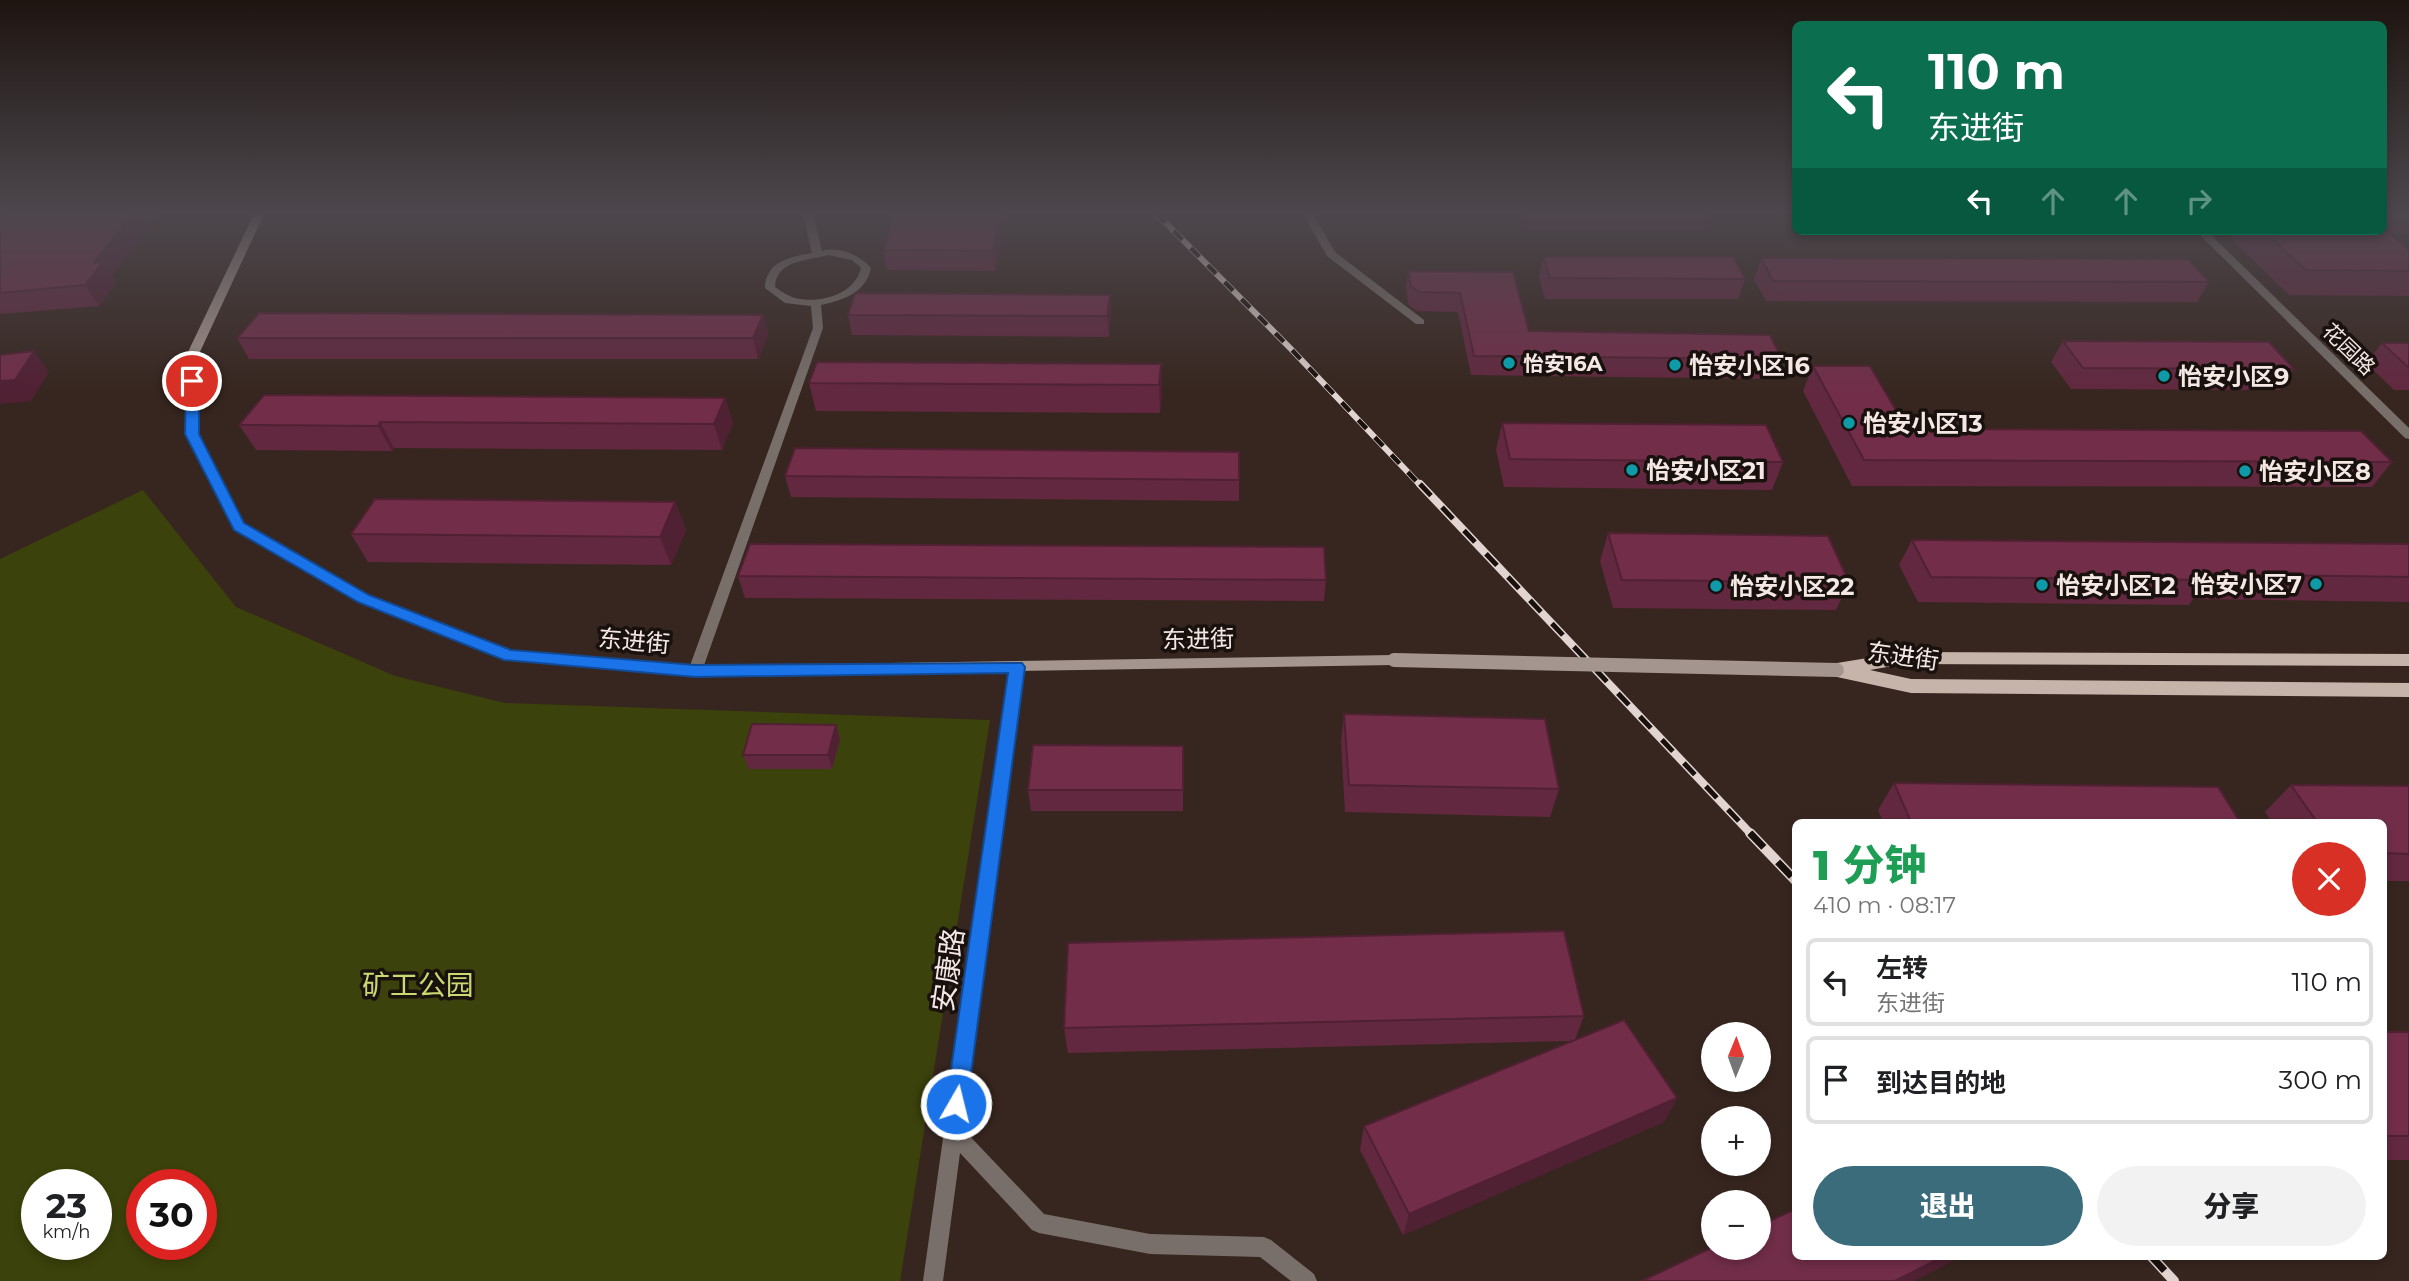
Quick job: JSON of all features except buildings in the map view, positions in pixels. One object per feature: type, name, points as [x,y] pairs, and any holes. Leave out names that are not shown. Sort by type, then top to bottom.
[{"type":"main road","name":"东进街","points":[[230,274],[192,354],[192,434],[239,526],[364,599],[510,655],[695,671],[1394,660],[1837,670],[1911,686],[2409,690]]},
{"type":"main road","name":"东进街","points":[[1837,670],[1904,658],[2409,660]]},
{"type":"street","points":[[772,274],[769,280],[770,288],[787,300],[816,303],[846,295],[858,288],[867,274]]},
{"type":"street","points":[[1357,274],[1420,322]]},
{"type":"street","name":"花园路","points":[[2245,274],[2409,435]]},
{"type":"street","points":[[695,671],[818,328],[816,303]]},
{"type":"street","name":"安康路","points":[[933,1281],[1017,667]]},
{"type":"street","points":[[952,1131],[1040,1223],[1150,1244],[1264,1247],[1307,1281]]},
{"type":"green space","name":"矿工公园","points":[[143,490],[236,607],[395,676],[505,703],[990,720],[900,1281],[0,1281],[0,559]]},
{"type":"railway","points":[[1216,274],[1421,486]]},
{"type":"railway","points":[[1420,484],[1752,835]]},
{"type":"railway","points":[[1750,833],[1792,877]]},
{"type":"railway","points":[[2155,1260],[2174,1281]]},
{"type":"place","name":"怡安16A","points":[[1509,363]]},
{"type":"place","name":"怡安小区16","points":[[1675,365]]},
{"type":"place","name":"怡安小区9","points":[[2164,376]]},
{"type":"place","name":"怡安小区13","points":[[1849,423]]},
{"type":"place","name":"怡安小区21","points":[[1632,470]]},
{"type":"place","name":"怡安小区8","points":[[2245,471]]},
{"type":"place","name":"怡安小区7","points":[[2316,584]]},
{"type":"place","name":"怡安小区12","points":[[2042,585]]},
{"type":"place","name":"怡安小区22","points":[[1716,586]]},
{"type":"route","points":[[192,381],[192,434],[239,526],[364,599],[510,655],[695,671],[1017,667],[956,1104]]}]
